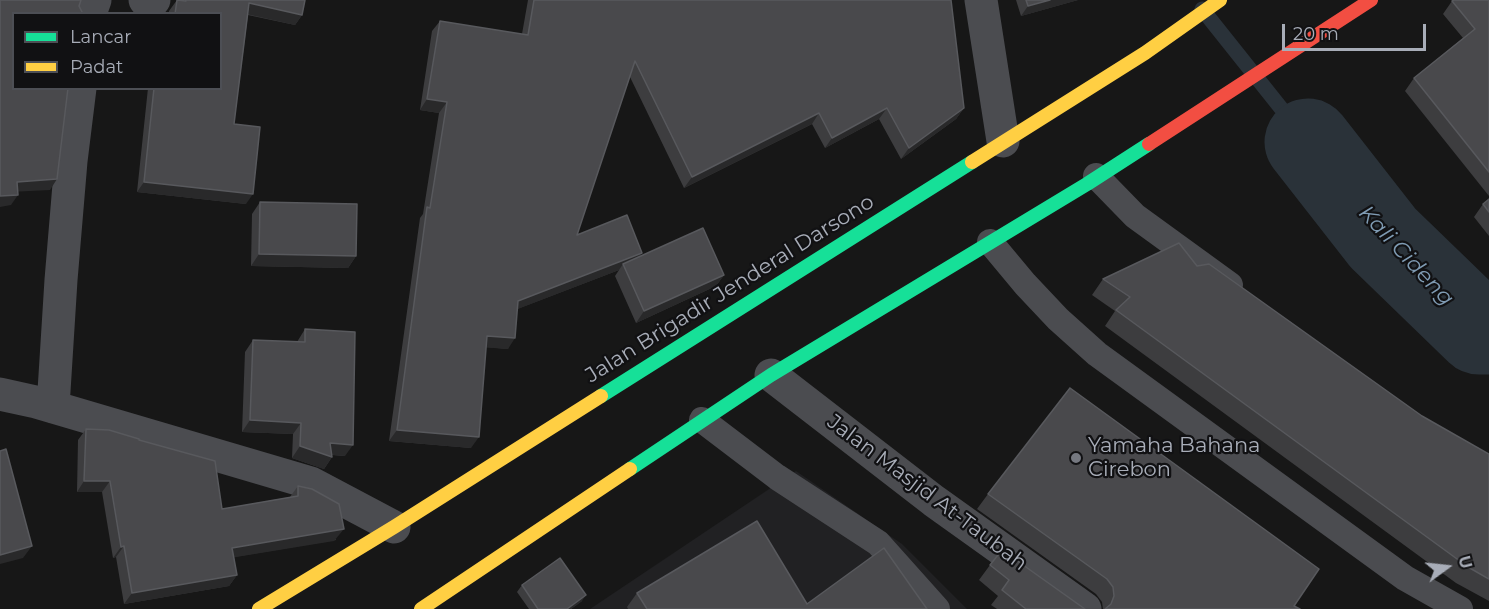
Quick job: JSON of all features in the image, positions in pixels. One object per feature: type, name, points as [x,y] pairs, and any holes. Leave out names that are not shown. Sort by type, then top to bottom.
[{"type":"highway","name":"Jalan Brigadir Jenderal Darsono","points":[[259,609],[394,527],[1145,53],[1220,0]]},
{"type":"highway","points":[[421,609],[771,375],[1193,117],[1371,0]]},
{"type":"street","points":[[145,0],[154,0]]},
{"type":"street","points":[[981,0],[1003,141]]},
{"type":"street","points":[[53,407],[71,161],[80,90]]},
{"type":"street","name":"Jalan Masjid At-Taubah","points":[[771,375],[934,501],[1085,609]]},
{"type":"street","points":[[0,394],[53,407],[312,483],[394,527]]},
{"type":"lane","points":[[1096,176],[1135,216],[1247,297]]},
{"type":"lane","points":[[990,242],[1025,285],[1097,354],[1405,578],[1460,609]]},
{"type":"lane","points":[[702,420],[777,477],[878,543],[937,609]]},
{"type":"shaded area","points":[[796,471],[902,544],[967,609],[590,609]]},
{"type":"building","points":[[0,0],[81,0],[79,6],[82,12],[12,12],[12,90],[68,90],[57,179],[17,182],[18,195],[0,196]]},
{"type":"building","points":[[177,0],[305,0],[302,15],[249,3],[234,124],[260,127],[253,194],[144,182],[154,90],[222,90],[222,12],[175,12]]},
{"type":"building","points":[[534,0],[951,0],[964,108],[909,148],[887,108],[832,138],[819,113],[692,177],[635,61],[577,235],[627,215],[642,253],[518,301],[515,338],[487,336],[479,437],[397,430],[427,207],[430,208],[447,102],[427,99],[440,21],[528,35]]},
{"type":"building","points":[[1026,0],[1050,0],[1028,6]]},
{"type":"building","points":[[1489,0],[1489,172],[1414,78],[1475,29],[1452,1]]},
{"type":"building","points":[[1489,199],[1489,212],[1483,204]]},
{"type":"building","points":[[260,202],[357,204],[356,256],[259,254]]},
{"type":"building","points":[[703,228],[724,275],[644,311],[623,264]]},
{"type":"building","points":[[1179,243],[1197,266],[1209,264],[1422,416],[1489,454],[1489,579],[1468,567],[1116,310],[1130,297],[1103,279]]},
{"type":"building","points":[[305,329],[355,332],[353,445],[330,443],[332,457],[300,446],[301,423],[250,420],[253,340],[305,342]]},
{"type":"building","name":"Yamaha Bahana Cirebon","points":[[1070,388],[1319,569],[1294,606],[1300,609],[1105,609],[1111,604],[1114,596],[1113,587],[1107,579],[988,494]]},
{"type":"building","points":[[86,429],[109,430],[215,461],[222,509],[298,496],[298,486],[312,489],[339,504],[344,529],[232,548],[237,575],[132,593],[124,546],[121,547],[110,481],[84,481]]},
{"type":"building","points":[[6,449],[32,546],[0,555],[0,451]]},
{"type":"building","points":[[757,521],[807,604],[884,548],[927,609],[647,609],[637,593]]},
{"type":"building","points":[[1002,550],[1085,609],[1026,609],[1002,590],[1009,580],[990,565]]},
{"type":"building","points":[[560,558],[586,595],[567,609],[538,609],[522,585]]},
{"type":"waterway","points":[[1202,9],[1308,142]]},
{"type":"waterway","name":"Kali Cideng","points":[[1308,142],[1383,238],[1479,331],[1489,331]]},
{"type":"traffic: fast","points":[[630,469],[771,375],[1087,184],[1149,144]]},
{"type":"traffic: fast","points":[[601,396],[972,162]]},
{"type":"traffic: slow","points":[[972,162],[1145,53],[1220,0]]},
{"type":"traffic: slow","points":[[259,609],[601,396]]},
{"type":"traffic: slow","points":[[421,609],[630,469]]},
{"type":"traffic: jam","points":[[1149,144],[1371,0]]},
{"type":"place","name":"Yamaha Bahana Cirebon","points":[[1076,458]]}]
